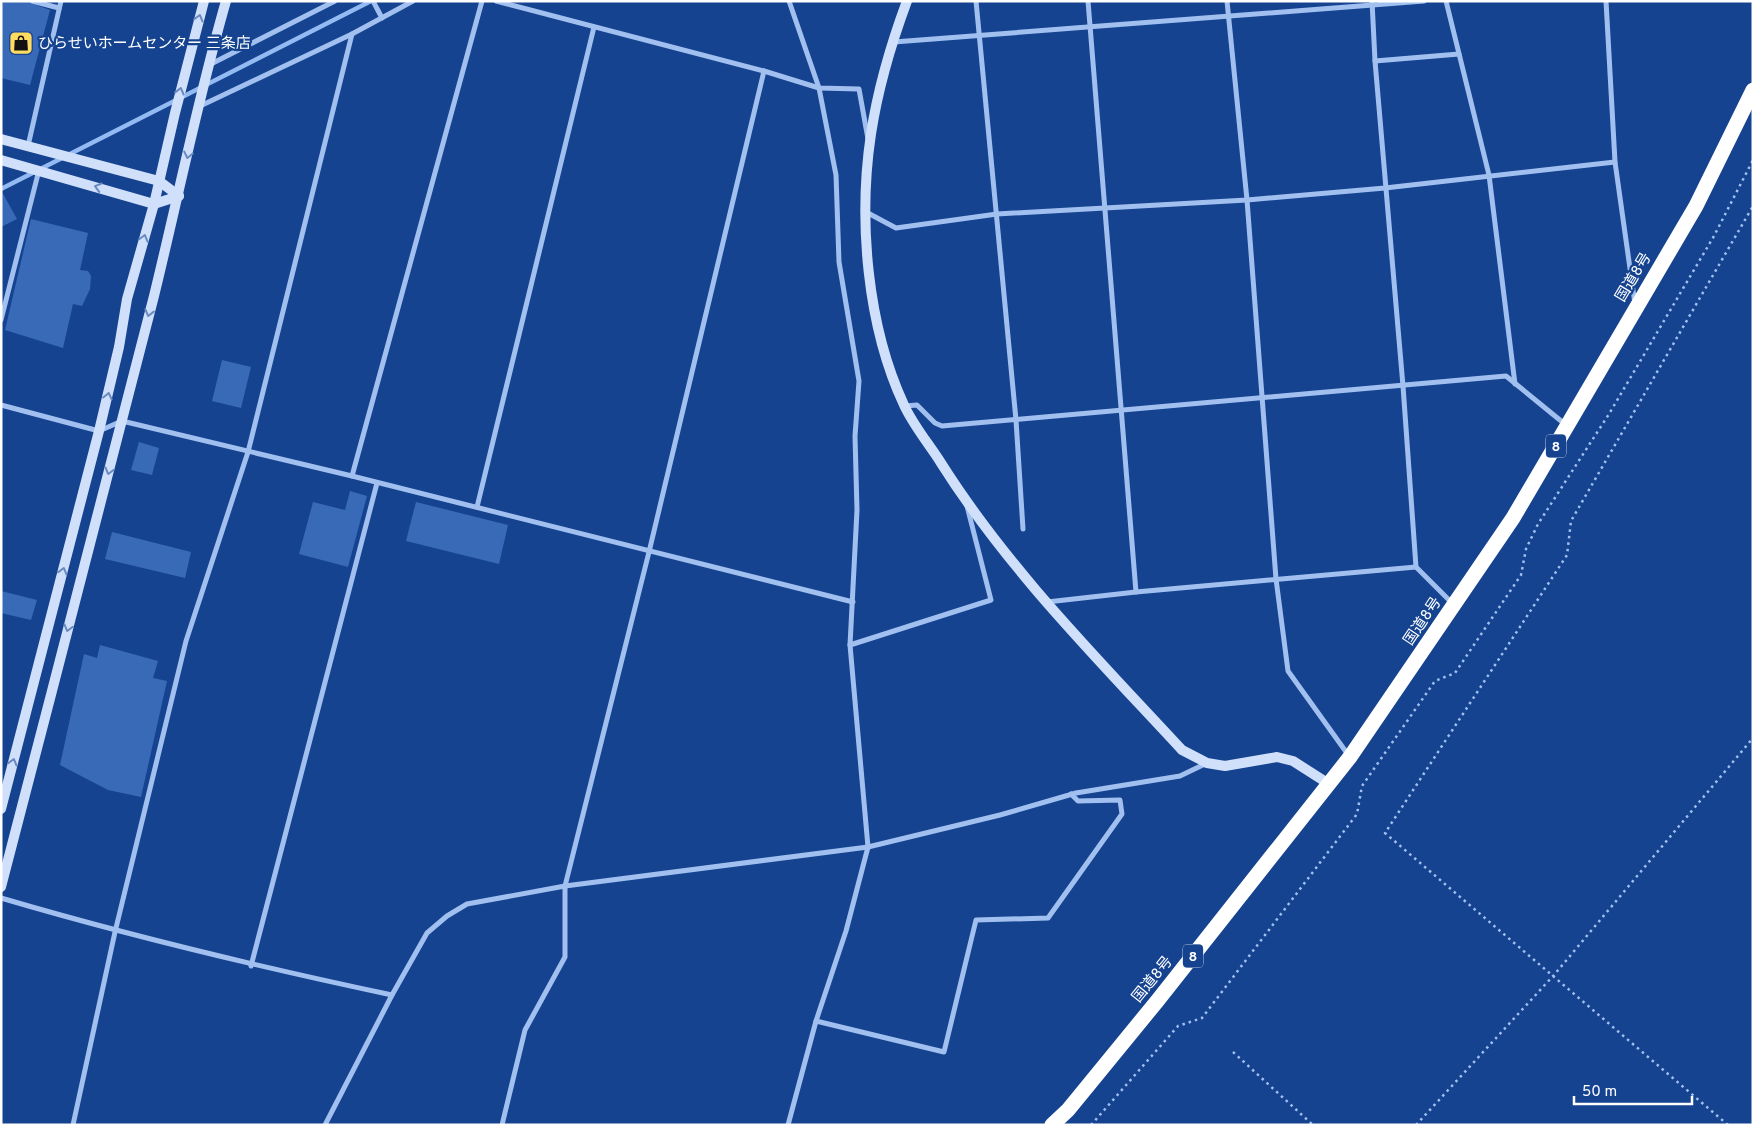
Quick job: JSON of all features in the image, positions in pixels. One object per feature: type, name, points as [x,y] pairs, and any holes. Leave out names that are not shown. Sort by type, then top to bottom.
[{"type":"highway","name":"国道8号","points":[[1052,1125],[1068,1110],[1152,1008],[1350,757],[1513,518],[1568,426],[1635,307],[1696,206],[1753,90]]},
{"type":"street","points":[[32,1],[59,8]]},
{"type":"street","points":[[28,146],[61,1]]},
{"type":"street","points":[[1,809],[99,431],[119,347],[127,299],[154,204],[174,113],[204,1]]},
{"type":"street","points":[[1,887],[122,421],[179,196],[208,66],[226,1]]},
{"type":"street","points":[[208,66],[335,1]]},
{"type":"street","points":[[373,1],[382,18]]},
{"type":"street","points":[[198,108],[352,34],[413,1]]},
{"type":"street","points":[[352,476],[482,1]]},
{"type":"street","points":[[496,1],[764,71],[819,88],[859,89],[870,151]]},
{"type":"street","points":[[788,1125],[816,1021],[846,931],[868,846],[850,645],[857,510],[855,436],[859,381],[838,262],[836,175],[819,88],[789,1]]},
{"type":"street","points":[[908,1],[892,42],[873,125],[866,212],[873,306],[890,368],[904,406],[965,501],[1045,602],[1182,750],[1207,763],[1225,766],[1277,757],[1293,761],[1329,784]]},
{"type":"street","points":[[976,1],[1016,420],[1023,529]]},
{"type":"street","points":[[1088,1],[1123,409],[1136,592]]},
{"type":"street","points":[[1227,1],[1247,200],[1276,579],[1288,671],[1350,757]]},
{"type":"street","points":[[892,42],[980,37],[1229,17],[1373,3],[1424,1]]},
{"type":"street","points":[[1446,1],[1489,175],[1515,384]]},
{"type":"street","points":[[1606,1],[1615,162],[1635,307]]},
{"type":"street","points":[[1373,3],[1375,61],[1403,386],[1416,567],[1454,605]]},
{"type":"street","points":[[477,507],[594,27]]},
{"type":"street","points":[[73,1125],[115,932],[186,641],[248,452],[352,34]]},
{"type":"street","points":[[1375,61],[1459,54]]},
{"type":"street","points":[[502,1125],[525,1030],[565,957],[565,886],[650,552],[764,71]]},
{"type":"street","points":[[1,139],[159,181],[179,196]]},
{"type":"street","points":[[1,160],[22,165],[38,175],[53,174],[154,204],[179,196]]},
{"type":"street","points":[[866,212],[896,228],[997,214],[1247,200],[1385,188],[1615,162]]},
{"type":"street","points":[[1,320],[38,175]]},
{"type":"street","points":[[904,406],[917,405],[935,423],[942,426],[1506,376],[1568,426]]},
{"type":"street","points":[[1,405],[99,431],[122,421],[352,476],[853,602]]},
{"type":"street","points":[[251,966],[377,483]]},
{"type":"street","points":[[850,645],[991,600],[965,501]]},
{"type":"street","points":[[1045,602],[1416,567]]},
{"type":"street","points":[[325,1125],[392,995],[428,933],[447,916],[467,904],[565,886],[868,846],[1000,815],[1071,794],[1180,776],[1207,763]]},
{"type":"street","points":[[816,1021],[944,1052],[976,920],[1048,918],[1122,814],[1120,800],[1078,801],[1071,794]]},
{"type":"street","points":[[1,898],[115,932],[251,966],[392,995]]},
{"type":"path","points":[[1091,1125],[1178,1026],[1202,1018],[1357,814],[1362,786],[1435,681],[1455,673],[1521,575],[1526,549],[1538,524],[1608,414],[1714,236],[1753,160]]},
{"type":"path","points":[[1728,1125],[1385,833],[1567,555],[1570,521],[1753,206]]},
{"type":"path","points":[[1416,1125],[1554,975],[1753,738]]},
{"type":"path","points":[[1233,1052],[1313,1125]]},
{"type":"building","name":"ひらせいホームセンター 三条店","points":[[1,1],[25,1],[50,10],[30,85],[1,78]]},
{"type":"building","points":[[1,190],[17,219],[1,227]]},
{"type":"building","points":[[31,219],[88,233],[80,270],[88,271],[91,276],[90,289],[82,306],[73,304],[63,348],[5,330]]},
{"type":"building","points":[[222,360],[251,367],[241,408],[212,401]]},
{"type":"building","points":[[139,442],[159,448],[152,475],[131,470]]},
{"type":"building","points":[[350,491],[367,496],[348,567],[299,554],[313,502],[345,510]]},
{"type":"building","points":[[416,502],[508,525],[499,564],[406,541]]},
{"type":"building","points":[[112,532],[191,552],[185,578],[105,559]]},
{"type":"building","points":[[1,591],[37,600],[31,620],[1,613]]},
{"type":"building","points":[[100,645],[158,661],[153,678],[167,681],[141,797],[108,790],[60,765],[84,654],[97,658]]},
{"type":"waterway","points":[[1,189],[371,1]]},
{"type":"place","name":"ひらせいホームセンター 三条店","points":[[21,43]]}]
